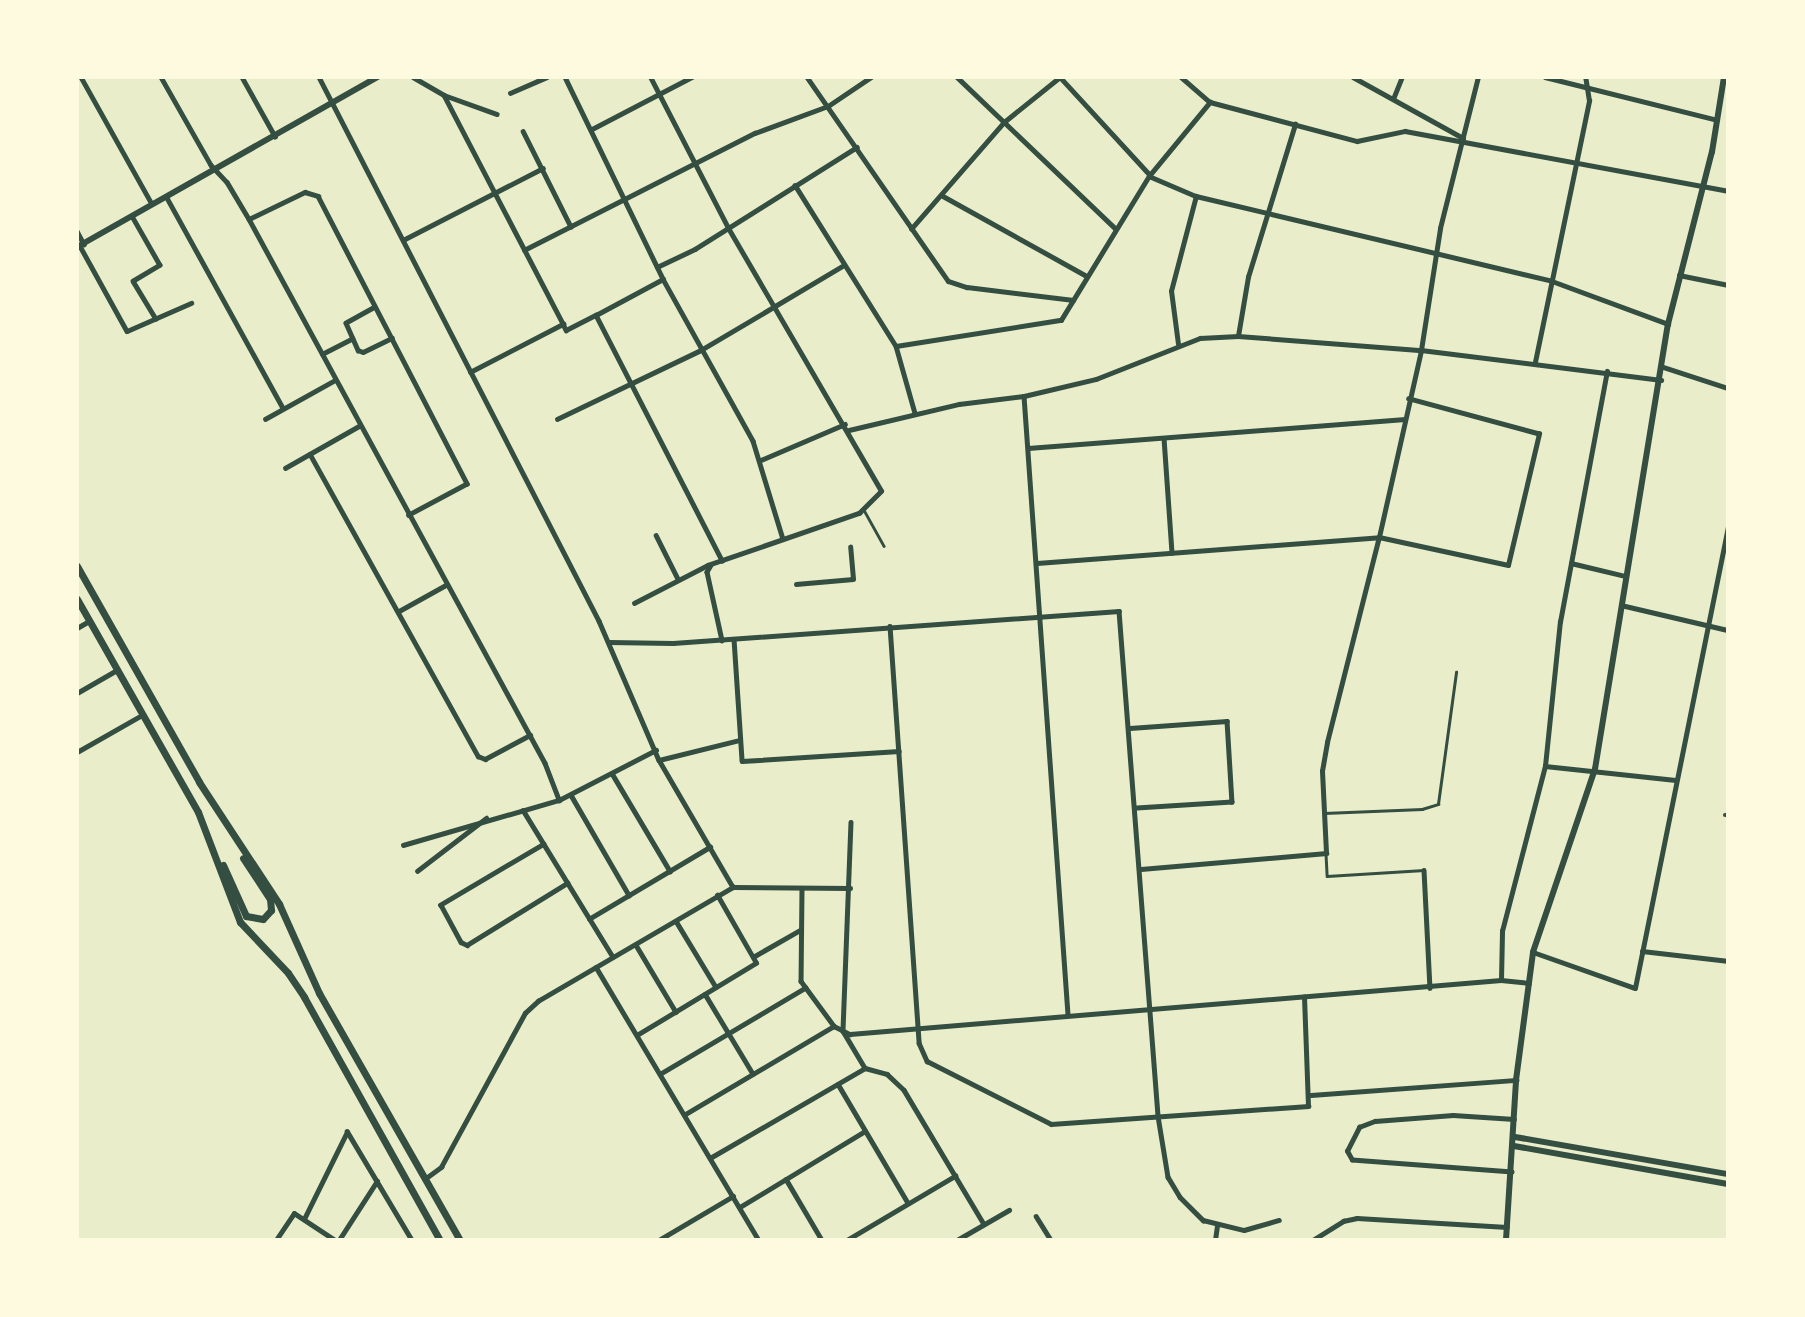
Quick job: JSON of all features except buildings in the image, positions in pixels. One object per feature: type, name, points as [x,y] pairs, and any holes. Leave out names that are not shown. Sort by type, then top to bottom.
[{"type":"main road","points":[[80,246],[334,105],[378,77]]},
{"type":"main road","points":[[1506,1240],[1513,1172],[1516,1080],[1533,952],[1595,769],[1620,605],[1661,380],[1668,324],[1718,120],[1724,77]]},
{"type":"main road","points":[[77,566],[270,899],[271,910],[266,918],[246,916],[205,827],[77,599]]},
{"type":"main road","points":[[215,808],[279,904],[306,968],[460,1240]]},
{"type":"main road","points":[[205,827],[240,922],[289,973],[440,1240]]},
{"type":"main road","points":[[1514,1138],[1728,1174]]},
{"type":"main road","points":[[1514,1146],[1728,1184]]},
{"type":"street","points":[[81,77],[152,204]]},
{"type":"street","points":[[161,77],[215,169],[249,219],[359,426],[530,735],[559,800]]},
{"type":"street","points":[[242,77],[275,136]]},
{"type":"street","points":[[319,77],[608,642],[659,760],[733,887]]},
{"type":"street","points":[[413,77],[444,95],[497,114]]},
{"type":"street","points":[[510,93],[547,77]]},
{"type":"street","points":[[565,77],[663,279],[761,460],[783,540]]},
{"type":"street","points":[[634,603],[715,562],[864,510],[880,495],[880,486],[849,430],[773,308],[728,228],[650,77]]},
{"type":"street","points":[[592,129],[692,77]]},
{"type":"street","points":[[807,77],[911,229],[953,284],[1073,300]]},
{"type":"street","points":[[524,250],[695,167],[755,133],[828,106],[871,77]]},
{"type":"street","points":[[957,77],[1115,228]]},
{"type":"street","points":[[911,229],[943,196],[1004,122],[1061,77],[1150,175],[1196,196],[1552,282],[1668,324]]},
{"type":"street","points":[[1181,77],[1210,102],[1357,141],[1405,131],[1728,191]]},
{"type":"street","points":[[1353,77],[1463,141]]},
{"type":"street","points":[[1393,99],[1402,77]]},
{"type":"street","points":[[1141,869],[1326,853],[1322,771],[1327,742],[1379,537],[1421,349],[1435,254],[1478,77]]},
{"type":"street","points":[[1545,77],[1718,120]]},
{"type":"street","points":[[1535,362],[1577,164],[1588,87],[1585,77]]},
{"type":"street","points":[[444,95],[566,330],[663,279]]},
{"type":"street","points":[[896,346],[961,332],[1051,325],[1061,320],[1115,228],[1150,175],[1210,102]]},
{"type":"street","points":[[1238,336],[1267,213],[1295,124]]},
{"type":"street","points":[[523,131],[571,227]]},
{"type":"street","points":[[657,267],[728,228],[857,147]]},
{"type":"street","points":[[403,240],[542,169]]},
{"type":"street","points":[[795,186],[896,346],[915,413]]},
{"type":"street","points":[[249,219],[313,192],[467,484],[409,515]]},
{"type":"street","points":[[166,196],[283,408]]},
{"type":"street","points":[[943,196],[1087,276]]},
{"type":"street","points":[[1178,345],[1171,291],[1196,196]]},
{"type":"street","points":[[132,216],[160,265],[133,281],[156,319]]},
{"type":"street","points":[[77,231],[80,246],[127,331],[191,303]]},
{"type":"street","points":[[557,419],[634,385],[701,350],[844,265]]},
{"type":"street","points":[[1678,275],[1728,285]]},
{"type":"street","points":[[375,307],[347,321],[352,338],[363,352],[391,338]]},
{"type":"street","points":[[596,315],[722,560]]},
{"type":"street","points":[[470,372],[563,324]]},
{"type":"street","points":[[849,430],[915,413],[1024,396],[1111,374],[1186,340],[1238,336],[1421,349],[1661,380]]},
{"type":"street","points":[[322,354],[352,338]]},
{"type":"street","points":[[1663,367],[1728,388]]},
{"type":"street","points":[[1501,980],[1502,931],[1545,766],[1553,666],[1607,371]]},
{"type":"street","points":[[265,419],[335,380]]},
{"type":"street","points":[[1024,396],[1068,1014]]},
{"type":"street","points":[[1037,563],[1379,537],[1503,566],[1510,563],[1539,436],[1536,432],[1409,399]]},
{"type":"street","points":[[1028,448],[1405,419]]},
{"type":"street","points":[[761,460],[845,425]]},
{"type":"street","points":[[285,468],[359,426]]},
{"type":"street","points":[[1164,438],[1172,553]]},
{"type":"street","points":[[310,454],[482,760],[530,735]]},
{"type":"street","points":[[1533,952],[1635,988],[1728,527]]},
{"type":"street","points":[[656,535],[678,579]]},
{"type":"street","points":[[796,584],[853,579],[849,547]]},
{"type":"street","points":[[715,562],[707,572],[722,640]]},
{"type":"street","points":[[1571,563],[1625,576]]},
{"type":"street","points":[[399,611],[446,584]]},
{"type":"street","points":[[1620,605],[1728,630]]},
{"type":"street","points":[[608,642],[625,646],[1041,614],[1120,612],[1137,808],[1158,1116],[1171,1184],[1199,1218],[1217,1225],[1244,1230],[1279,1220]]},
{"type":"street","points":[[77,628],[89,621]]},
{"type":"street","points":[[890,626],[920,1051],[932,1065],[1051,1124],[1307,1106],[1311,1095],[1304,997]]},
{"type":"street","points":[[734,639],[742,761],[899,751]]},
{"type":"street","points":[[77,692],[117,670]]},
{"type":"street","points":[[77,752],[142,715]]},
{"type":"street","points":[[1130,728],[1227,721],[1232,802],[1137,808]]},
{"type":"street","points":[[659,760],[740,740]]},
{"type":"street","points":[[402,845],[486,818],[559,800],[613,775],[656,750]]},
{"type":"street","points":[[1545,766],[1595,769],[1675,780]]},
{"type":"street","points":[[613,775],[670,871]]},
{"type":"street","points":[[571,795],[629,895]]},
{"type":"street","points":[[523,810],[613,957]]},
{"type":"street","points":[[417,871],[486,818]]},
{"type":"street","points":[[843,1031],[851,822]]},
{"type":"street","points":[[544,844],[441,905],[461,942],[467,945],[567,883]]},
{"type":"street","points":[[589,919],[710,847]]},
{"type":"street","points":[[1424,870],[1430,988]]},
{"type":"street","points":[[425,1178],[441,1167],[525,1013],[596,967],[733,887],[850,888]]},
{"type":"street","points":[[802,889],[799,973],[805,988],[834,1026],[843,1031],[864,1068]]},
{"type":"street","points":[[637,1035],[756,963],[717,895]]},
{"type":"street","points":[[676,920],[716,987]]},
{"type":"street","points":[[753,957],[800,930]]},
{"type":"street","points":[[636,945],[676,1012]]},
{"type":"street","points":[[1642,951],[1728,961]]},
{"type":"street","points":[[596,967],[759,1240]]},
{"type":"street","points":[[843,1031],[1430,988],[1501,980],[1529,983]]},
{"type":"street","points":[[660,1074],[805,988]]},
{"type":"street","points":[[705,994],[753,1074]]},
{"type":"street","points":[[684,1115],[834,1026]]},
{"type":"street","points":[[710,1158],[864,1068],[877,1069],[905,1090],[984,1224]]},
{"type":"street","points":[[1311,1095],[1516,1080]]},
{"type":"street","points":[[838,1084],[908,1203]]},
{"type":"street","points":[[1513,1172],[1352,1160],[1347,1151],[1359,1127],[1440,1115],[1515,1119]]},
{"type":"street","points":[[304,1219],[347,1131],[412,1240]]},
{"type":"street","points":[[740,1207],[865,1131]]},
{"type":"street","points":[[847,1240],[955,1176]]},
{"type":"street","points":[[786,1179],[822,1240]]},
{"type":"street","points":[[276,1240],[294,1213],[337,1240],[377,1181]]},
{"type":"street","points":[[659,1240],[733,1196]]},
{"type":"street","points":[[957,1240],[1009,1210]]},
{"type":"street","points":[[1036,1216],[1051,1240]]},
{"type":"street","points":[[1312,1240],[1343,1221],[1357,1218],[1508,1227]]},
{"type":"street","points":[[1215,1240],[1217,1225]]},
{"type":"lane","points":[[864,510],[884,546]]},
{"type":"lane","points":[[1324,813],[1422,808],[1439,801],[1456,672]]},
{"type":"lane","points":[[1326,853],[1327,876],[1424,870]]}]
